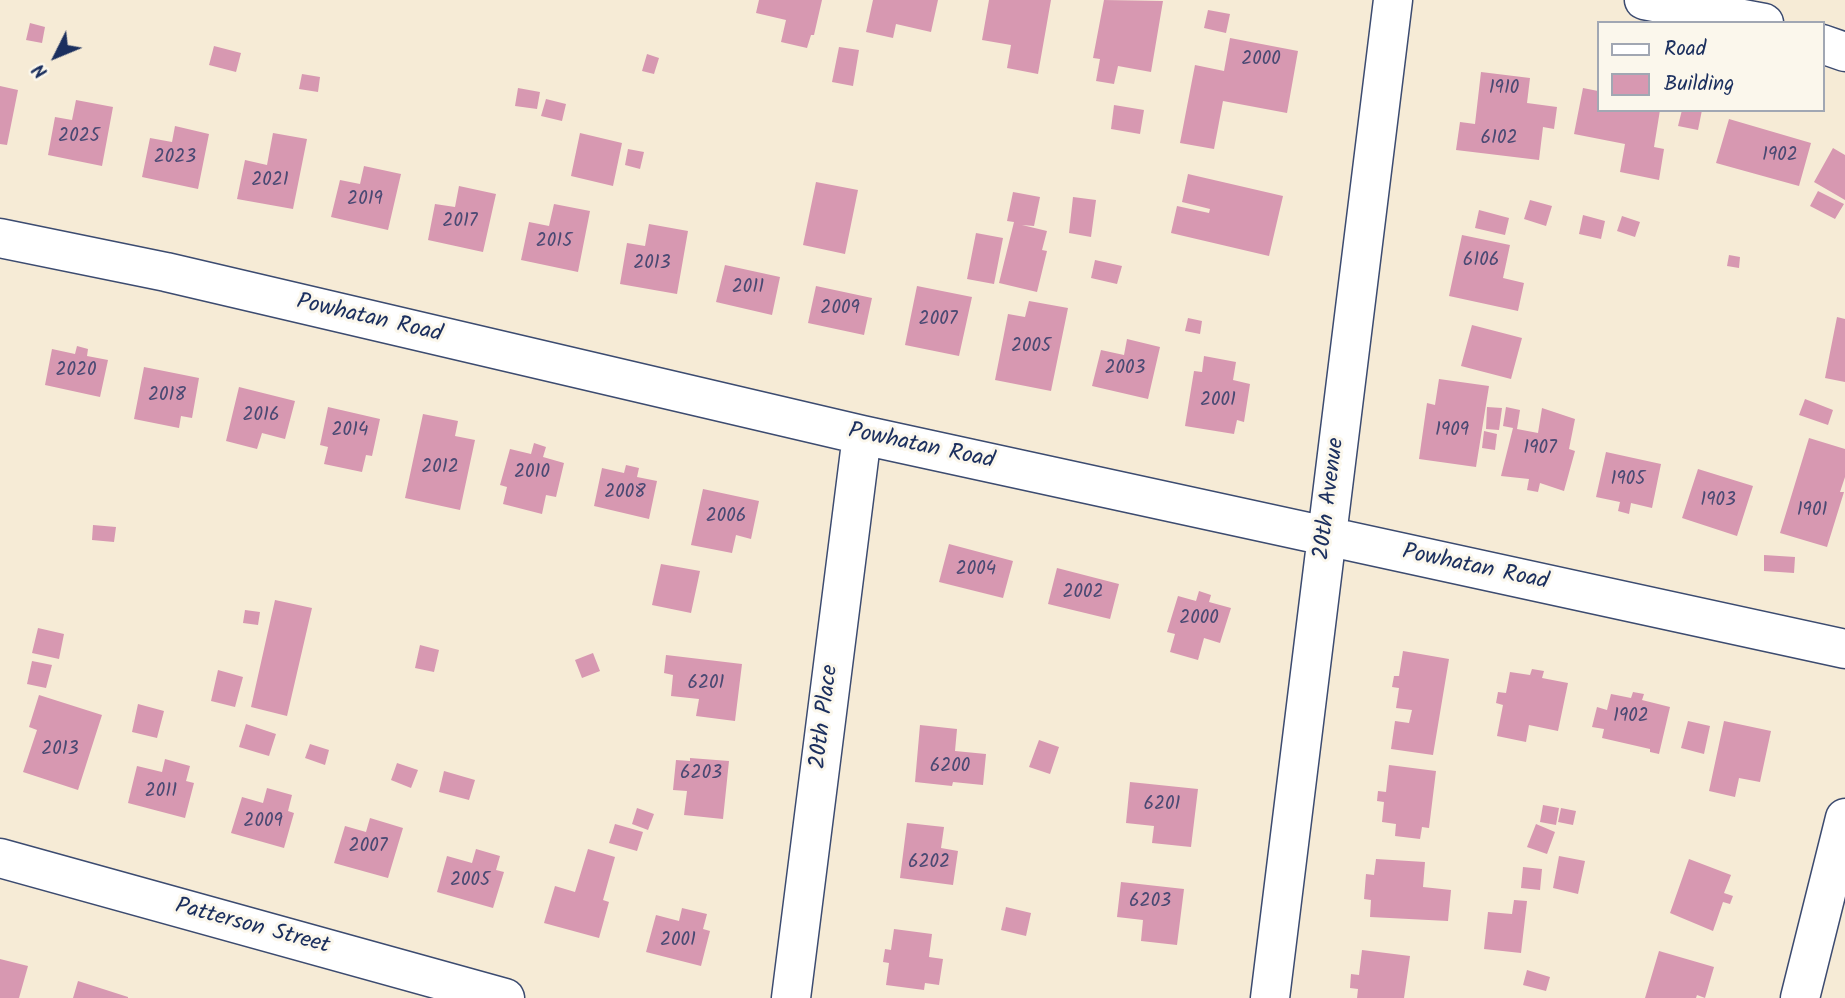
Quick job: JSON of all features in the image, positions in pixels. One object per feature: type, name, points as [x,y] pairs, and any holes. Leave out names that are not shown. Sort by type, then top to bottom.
[{"type":"street","name":"20th Avenue","points":[[1270,998],[1393,0]]},
{"type":"street","points":[[1644,0],[1754,21]]},
{"type":"street","points":[[1824,45],[1845,52]]},
{"type":"street","name":"Powhatan Road","points":[[0,238],[166,272],[862,435],[1845,649]]},
{"type":"street","name":"20th Place","points":[[791,998],[862,435]]},
{"type":"street","points":[[1800,998],[1845,818]]},
{"type":"street","name":"Patterson Street","points":[[0,858],[505,998]]},
{"type":"building","points":[[759,0],[822,0],[814,35],[811,35],[807,48],[781,42],[786,20],[756,13]]},
{"type":"building","points":[[873,0],[938,0],[931,32],[896,24],[893,38],[866,32]]},
{"type":"building","points":[[989,0],[1051,0],[1038,74],[1007,68],[1011,45],[982,40]]},
{"type":"building","points":[[1104,0],[1163,1],[1151,72],[1118,66],[1114,84],[1096,81],[1100,59],[1093,58]]},
{"type":"building","points":[[1208,10],[1230,14],[1226,33],[1204,28]]},
{"type":"building","points":[[30,23],[45,27],[42,43],[26,40]]},
{"type":"building","points":[[1230,38],[1298,51],[1287,113],[1223,101],[1214,149],[1180,143],[1195,65],[1224,71]]},
{"type":"building","points":[[214,46],[241,53],[236,72],[209,65]]},
{"type":"building","points":[[839,47],[859,50],[853,86],[832,82]]},
{"type":"building","points":[[647,54],[659,58],[654,74],[642,71]]},
{"type":"building","points":[[1481,72],[1530,78],[1527,103],[1557,107],[1554,129],[1543,127],[1539,160],[1456,150],[1460,122],[1475,124]]},
{"type":"building","points":[[302,74],[320,77],[318,92],[299,89]]},
{"type":"building","points":[[0,86],[18,90],[7,145],[0,144]]},
{"type":"building","points":[[518,88],[540,92],[537,109],[515,106]]},
{"type":"building","points":[[1583,88],[1596,91],[1596,112],[1660,112],[1654,147],[1664,149],[1659,180],[1620,172],[1625,144],[1574,134]]},
{"type":"building","points":[[546,99],[566,104],[562,121],[541,116]]},
{"type":"building","points":[[76,100],[113,107],[102,166],[48,155],[55,117],[72,120]]},
{"type":"building","points":[[1114,105],[1144,110],[1140,134],[1111,129]]},
{"type":"building","points":[[1682,112],[1702,112],[1698,130],[1678,126]]},
{"type":"building","points":[[1729,119],[1811,143],[1799,186],[1716,163]]},
{"type":"building","points":[[175,126],[209,134],[198,189],[142,177],[150,138],[172,142]]},
{"type":"building","points":[[273,133],[307,139],[293,209],[237,199],[245,160],[267,165]]},
{"type":"building","points":[[580,133],[622,143],[613,186],[571,176]]},
{"type":"building","points":[[1833,148],[1845,155],[1845,200],[1814,182]]},
{"type":"building","points":[[628,149],[644,152],[640,169],[625,165]]},
{"type":"building","points":[[364,166],[401,174],[388,230],[331,217],[340,180],[360,184]]},
{"type":"building","points":[[1188,174],[1283,196],[1269,256],[1171,233],[1177,206],[1209,213],[1210,209],[1182,202]]},
{"type":"building","points":[[816,182],[858,190],[845,254],[803,245]]},
{"type":"building","points":[[459,186],[496,194],[483,252],[428,240],[435,204],[455,207]]},
{"type":"building","points":[[1818,191],[1844,204],[1835,219],[1810,206]]},
{"type":"building","points":[[1013,192],[1040,197],[1034,226],[1022,225],[1047,231],[1042,250],[1047,251],[1037,292],[999,283],[1014,222],[1007,221]]},
{"type":"building","points":[[1073,197],[1096,200],[1091,237],[1069,233]]},
{"type":"building","points":[[1530,200],[1552,206],[1546,226],[1524,219]]},
{"type":"building","points":[[554,204],[590,211],[578,272],[521,260],[529,222],[549,226]]},
{"type":"building","points":[[1479,210],[1509,218],[1505,235],[1475,228]]},
{"type":"building","points":[[1583,215],[1605,221],[1601,239],[1579,234]]},
{"type":"building","points":[[1622,216],[1640,222],[1635,237],[1617,231]]},
{"type":"building","points":[[649,224],[688,231],[677,294],[620,284],[627,243],[645,246]]},
{"type":"building","points":[[976,233],[1003,238],[994,284],[967,279]]},
{"type":"building","points":[[1462,235],[1510,245],[1503,278],[1524,283],[1518,311],[1449,296]]},
{"type":"building","points":[[1729,255],[1740,257],[1739,268],[1727,266]]},
{"type":"building","points":[[1095,260],[1122,266],[1117,284],[1091,278]]},
{"type":"building","points":[[725,265],[780,277],[772,315],[716,302]]},
{"type":"building","points":[[816,286],[872,298],[864,335],[808,323]]},
{"type":"building","points":[[917,286],[972,297],[959,356],[905,345]]},
{"type":"building","points":[[1029,301],[1068,308],[1051,391],[995,380],[1008,314],[1025,317]]},
{"type":"building","points":[[1837,317],[1845,319],[1845,382],[1825,378]]},
{"type":"building","points":[[1188,318],[1202,321],[1200,334],[1185,331]]},
{"type":"building","points":[[1472,325],[1522,338],[1511,379],[1461,366]]},
{"type":"building","points":[[1127,339],[1160,347],[1148,399],[1092,386],[1101,350],[1124,355]]},
{"type":"building","points":[[77,346],[88,349],[87,356],[108,360],[100,397],[45,385],[52,349],[75,354]]},
{"type":"building","points":[[1204,356],[1236,362],[1233,380],[1250,384],[1244,422],[1237,420],[1234,434],[1185,426],[1194,371],[1202,372]]},
{"type":"building","points":[[144,367],[199,378],[192,418],[181,416],[179,428],[134,419]]},
{"type":"building","points":[[1439,379],[1489,386],[1476,467],[1419,459],[1427,403],[1435,405]]},
{"type":"building","points":[[239,387],[295,401],[285,439],[262,433],[257,449],[226,441]]},
{"type":"building","points":[[1805,399],[1833,410],[1828,425],[1799,415]]},
{"type":"building","points":[[328,407],[380,419],[372,456],[366,455],[362,472],[324,464],[328,447],[320,445]]},
{"type":"building","points":[[1487,407],[1502,408],[1499,430],[1486,429]]},
{"type":"building","points":[[1506,407],[1520,410],[1517,429],[1538,433],[1542,408],[1575,419],[1569,449],[1575,451],[1564,491],[1540,483],[1538,492],[1527,490],[1529,479],[1501,476],[1513,428],[1503,426]]},
{"type":"building","points":[[423,414],[458,421],[455,436],[475,440],[460,510],[405,498]]},
{"type":"building","points":[[1484,431],[1497,434],[1495,450],[1482,448]]},
{"type":"building","points":[[1809,438],[1845,449],[1845,477],[1840,492],[1844,492],[1827,547],[1780,533]]},
{"type":"building","points":[[534,443],[546,447],[543,457],[564,463],[556,497],[546,495],[542,514],[503,504],[507,487],[500,485],[510,449],[531,454]]},
{"type":"building","points":[[1606,452],[1661,464],[1652,508],[1631,503],[1629,514],[1618,511],[1620,502],[1596,497]]},
{"type":"building","points":[[626,465],[639,468],[637,477],[657,481],[649,519],[594,506],[602,468],[624,473]]},
{"type":"building","points":[[1698,469],[1753,486],[1737,536],[1682,518]]},
{"type":"building","points":[[703,489],[759,501],[751,539],[736,535],[732,553],[691,545]]},
{"type":"building","points":[[93,525],[116,527],[114,542],[92,540]]},
{"type":"building","points":[[949,544],[1013,561],[1003,598],[939,582]]},
{"type":"building","points":[[1764,555],[1795,557],[1794,573],[1764,571]]},
{"type":"building","points":[[661,564],[700,571],[691,613],[652,605]]},
{"type":"building","points":[[1057,568],[1119,584],[1110,619],[1048,604]]},
{"type":"building","points":[[1199,591],[1211,595],[1209,602],[1231,608],[1220,643],[1204,638],[1198,660],[1170,652],[1175,634],[1167,632],[1178,596],[1196,601]]},
{"type":"building","points":[[275,600],[312,608],[287,716],[251,707]]},
{"type":"building","points":[[245,610],[260,612],[258,625],[243,623]]},
{"type":"building","points":[[38,628],[64,634],[59,659],[32,653]]},
{"type":"building","points":[[420,645],[439,650],[434,672],[415,668]]},
{"type":"building","points":[[1403,651],[1449,659],[1433,755],[1391,749],[1395,721],[1409,723],[1412,710],[1396,708],[1399,688],[1392,687],[1394,676],[1399,676]]},
{"type":"building","points":[[593,653],[600,671],[582,678],[575,660]]},
{"type":"building","points":[[666,655],[742,664],[735,721],[696,716],[699,699],[671,696],[673,675],[664,673]]},
{"type":"building","points":[[32,661],[52,665],[46,688],[27,684]]},
{"type":"building","points":[[1532,669],[1544,671],[1542,678],[1568,683],[1558,731],[1529,725],[1526,742],[1497,736],[1503,705],[1496,703],[1498,692],[1506,693],[1510,672],[1530,675]]},
{"type":"building","points":[[218,670],[243,677],[235,707],[211,701]]},
{"type":"building","points":[[1633,692],[1644,694],[1642,700],[1670,707],[1659,754],[1650,752],[1650,749],[1602,738],[1604,729],[1592,727],[1597,707],[1607,710],[1611,694],[1631,698]]},
{"type":"building","points":[[39,695],[102,715],[78,790],[23,772],[37,730],[29,727]]},
{"type":"building","points":[[138,704],[164,711],[157,738],[132,732]]},
{"type":"building","points":[[1688,721],[1710,726],[1704,754],[1681,748]]},
{"type":"building","points":[[1724,721],[1771,731],[1760,782],[1739,778],[1735,797],[1709,791]]},
{"type":"building","points":[[246,724],[276,734],[269,756],[239,747]]},
{"type":"building","points":[[920,725],[957,729],[955,751],[986,754],[983,785],[953,782],[952,786],[915,782]]},
{"type":"building","points":[[1039,740],[1059,747],[1050,774],[1029,767]]},
{"type":"building","points":[[310,744],[329,750],[325,765],[305,758]]},
{"type":"building","points":[[690,758],[729,761],[723,819],[684,815],[687,791],[673,790],[676,760],[690,761]]},
{"type":"building","points":[[165,759],[190,766],[186,781],[194,783],[185,818],[128,803],[137,766],[162,772]]},
{"type":"building","points":[[397,763],[418,770],[411,788],[391,780]]},
{"type":"building","points":[[1389,765],[1436,771],[1429,828],[1422,827],[1420,839],[1395,836],[1396,824],[1382,822],[1384,802],[1377,801],[1378,791],[1386,792]]},
{"type":"building","points":[[444,771],[475,780],[469,800],[439,792]]},
{"type":"building","points":[[1130,782],[1198,789],[1191,847],[1152,843],[1154,826],[1126,823]]},
{"type":"building","points":[[267,788],[292,795],[288,811],[294,813],[284,848],[231,833],[242,797],[263,803]]},
{"type":"building","points":[[1543,805],[1559,808],[1556,825],[1540,822]]},
{"type":"building","points":[[637,808],[654,814],[648,830],[632,824]]},
{"type":"building","points":[[1561,808],[1576,811],[1573,825],[1558,822]]},
{"type":"building","points":[[370,818],[403,828],[388,878],[334,863],[345,826],[366,832]]},
{"type":"building","points":[[907,823],[944,827],[941,848],[958,851],[953,885],[900,878]]},
{"type":"building","points":[[615,824],[643,832],[637,851],[609,843]]},
{"type":"building","points":[[1536,824],[1555,832],[1547,854],[1527,847]]},
{"type":"building","points":[[476,849],[500,856],[496,870],[504,872],[493,908],[437,892],[447,856],[472,863]]},
{"type":"building","points":[[588,849],[615,857],[603,900],[609,902],[599,938],[544,923],[555,886],[575,892]]},
{"type":"building","points":[[1559,856],[1585,861],[1578,894],[1553,888]]},
{"type":"building","points":[[1376,859],[1425,862],[1423,887],[1451,890],[1448,921],[1370,917],[1371,900],[1364,899],[1366,874],[1374,875]]},
{"type":"building","points":[[1689,859],[1731,875],[1724,893],[1733,896],[1730,904],[1723,902],[1713,931],[1670,913]]},
{"type":"building","points":[[1523,867],[1542,869],[1540,890],[1521,888]]},
{"type":"building","points":[[1121,882],[1184,889],[1177,945],[1141,941],[1143,920],[1117,917]]},
{"type":"building","points":[[1514,900],[1527,901],[1521,953],[1484,949],[1488,912],[1512,914]]},
{"type":"building","points":[[1006,907],[1031,913],[1026,936],[1001,930]]},
{"type":"building","points":[[682,908],[707,914],[703,929],[710,931],[701,966],[646,952],[656,915],[679,921]]},
{"type":"building","points":[[894,929],[932,934],[929,957],[943,959],[939,985],[925,983],[924,990],[886,985],[889,963],[883,962],[885,949],[891,950]]},
{"type":"building","points":[[1362,950],[1410,956],[1404,998],[1357,998],[1358,989],[1350,988],[1351,974],[1359,975]]},
{"type":"building","points":[[1659,951],[1714,967],[1705,998],[1697,995],[1696,998],[1645,998]]},
{"type":"building","points":[[0,959],[28,966],[19,998],[0,998]]},
{"type":"building","points":[[1527,970],[1550,977],[1546,991],[1523,985]]},
{"type":"building","points":[[78,981],[128,997],[128,998],[73,998]]}]
